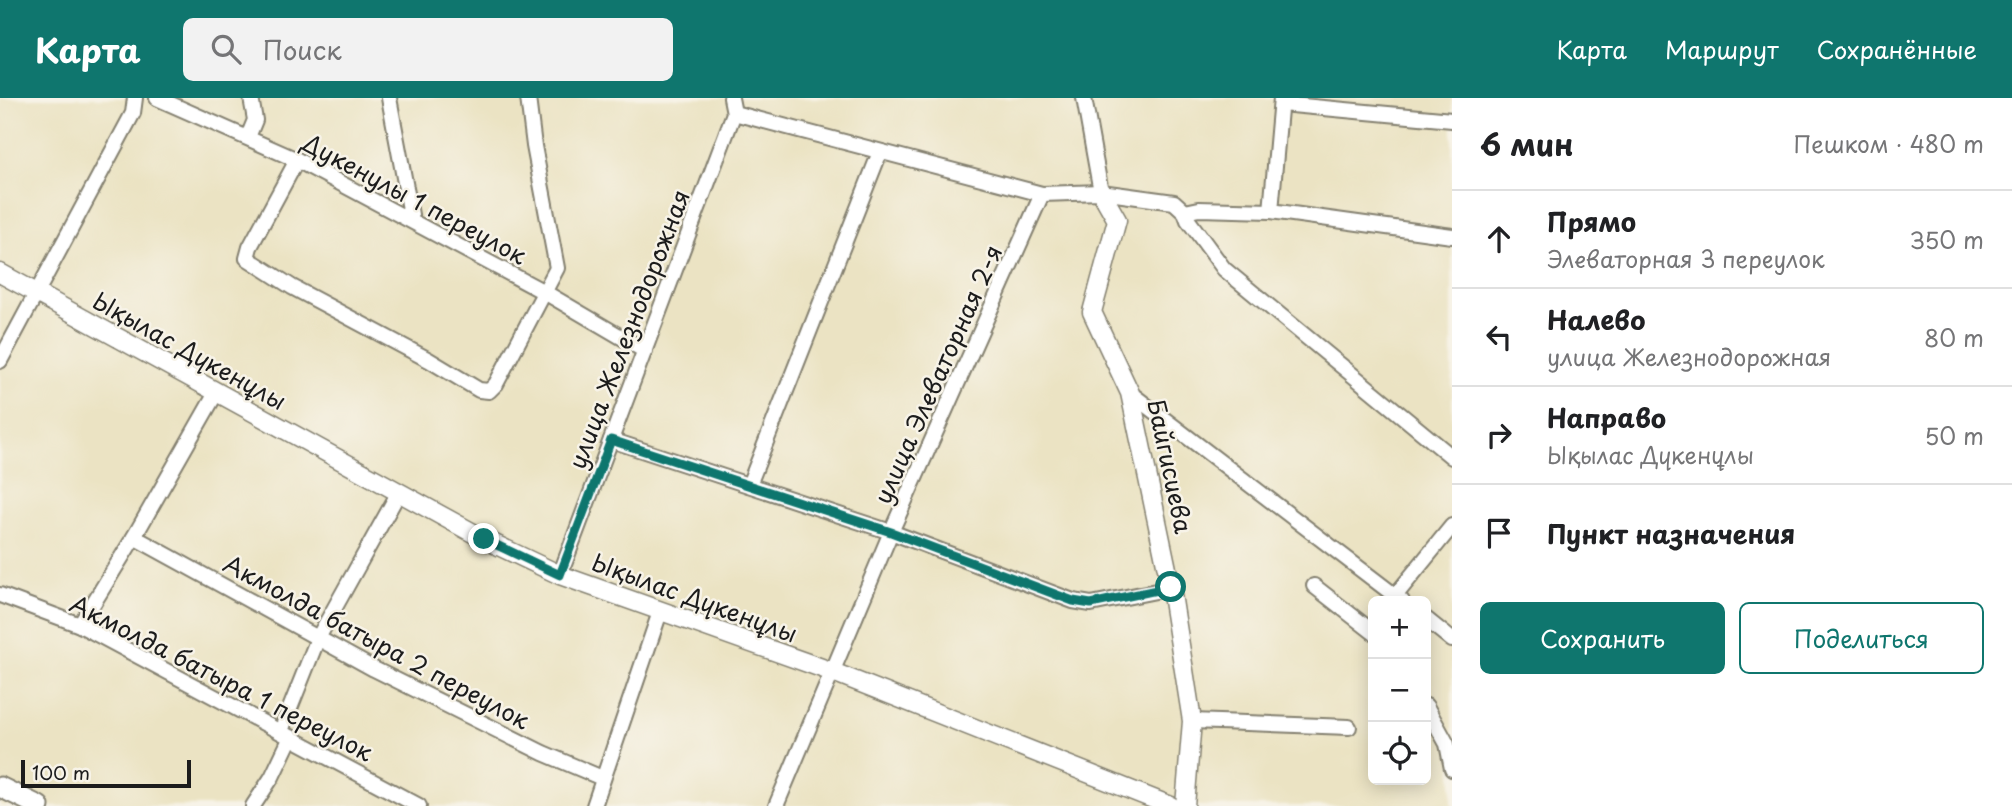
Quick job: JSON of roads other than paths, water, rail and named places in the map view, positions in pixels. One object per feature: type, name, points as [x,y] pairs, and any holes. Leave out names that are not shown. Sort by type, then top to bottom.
[{"type":"main road","points":[[0,787],[39,806]]},
{"type":"street","points":[[0,361],[133,113],[135,98]]},
{"type":"street","name":"Дукенулы 1 переулок","points":[[157,98],[297,160],[546,293],[645,351]]},
{"type":"street","points":[[248,137],[255,120],[251,98]]},
{"type":"street","points":[[389,98],[412,220]]},
{"type":"street","points":[[297,160],[250,247],[247,258],[292,287],[480,390],[489,391],[496,384],[558,268],[534,146],[528,98]]},
{"type":"street","points":[[1084,98],[1101,192]]},
{"type":"street","points":[[1271,211],[1281,101],[1452,120]]},
{"type":"street","points":[[732,105],[880,152],[1042,194],[1101,192],[1174,202],[1185,212],[1224,269],[1452,457]]},
{"type":"street","name":"улица Железнодорожная","points":[[560,575],[645,351],[732,105]]},
{"type":"street","points":[[749,485],[880,152]]},
{"type":"street","name":"Байгисиева","points":[[1101,192],[1117,220],[1092,312],[1130,393],[1171,587],[1192,721],[1185,806]]},
{"type":"street","name":"улица Элеваторная 2-я","points":[[776,806],[891,532],[1042,194]]},
{"type":"street","points":[[1185,212],[1199,209],[1271,211],[1452,236]]},
{"type":"street","name":"Ықылас Дүкенұлы","points":[[0,273],[484,539],[560,575],[833,672],[1171,806]]},
{"type":"street","points":[[80,625],[216,393]]},
{"type":"street","points":[[1130,393],[1395,596]]},
{"type":"street","points":[[611,440],[891,532],[1073,601],[1091,604],[1171,587]]},
{"type":"street","points":[[253,806],[272,777],[318,638],[399,492]]},
{"type":"street","points":[[1401,596],[1452,526]]},
{"type":"street","name":"Акмолда батыра 2 переулок","points":[[134,537],[318,638],[542,754],[602,778]]},
{"type":"street","points":[[1314,586],[1368,628]]},
{"type":"street","name":"Акмолда батыра 1 переулок","points":[[0,595],[80,625],[419,806]]},
{"type":"street","points":[[594,806],[660,612]]},
{"type":"street","points":[[1431,623],[1452,640]]},
{"type":"street","points":[[1431,715],[1447,744],[1452,769]]},
{"type":"street","points":[[1192,721],[1349,727]]}]
